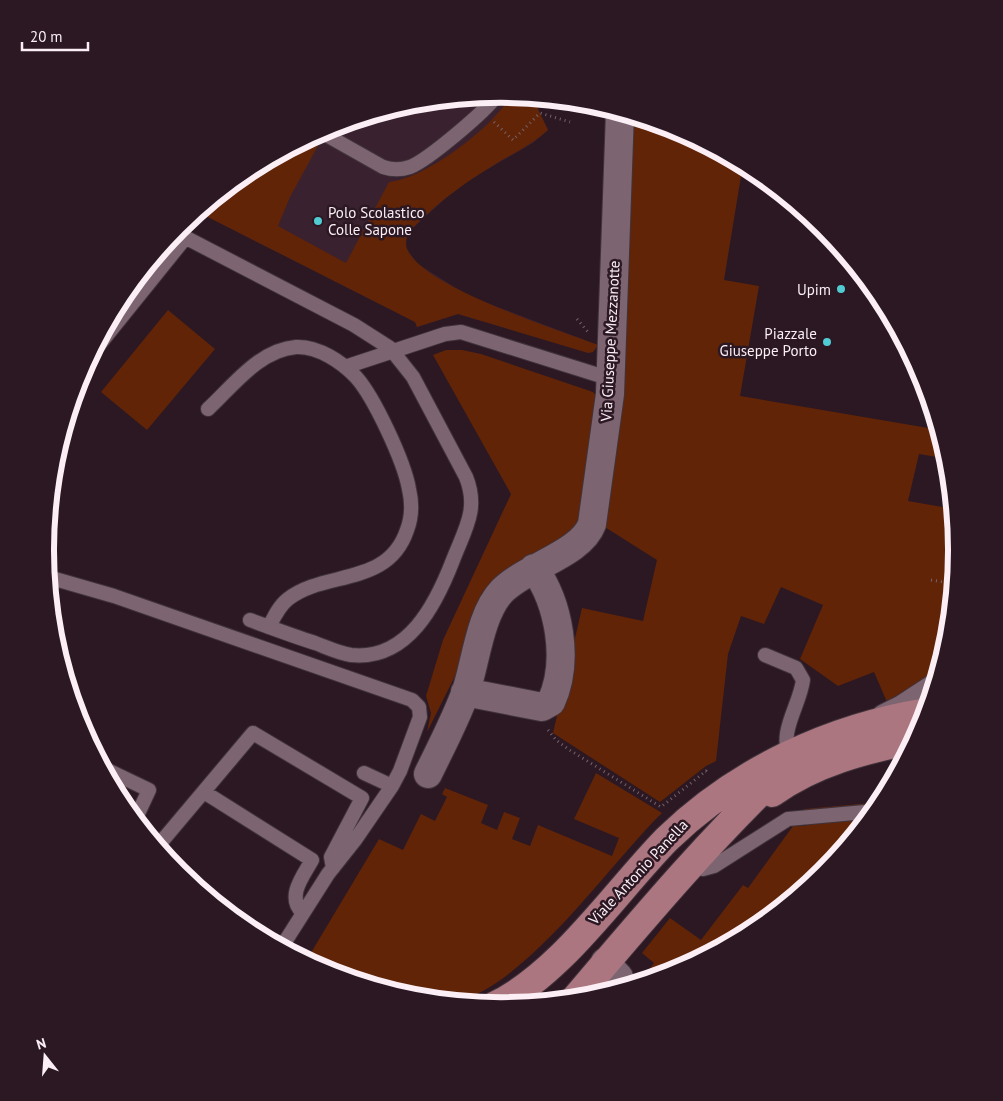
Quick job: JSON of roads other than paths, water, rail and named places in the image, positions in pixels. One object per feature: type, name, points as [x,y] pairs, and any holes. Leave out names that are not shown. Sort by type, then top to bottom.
[{"type":"main road","name":"Viale Antonio Panella","points":[[581,991],[713,841],[752,808],[794,764],[821,741],[865,725],[918,714]]},
{"type":"main road","name":"Viale Antonio Panella","points":[[510,998],[548,969],[640,866],[688,818],[738,782],[794,764],[837,759],[906,741]]},
{"type":"street","name":"Via Giuseppe Mezzanotte","points":[[428,774],[465,692],[491,606],[504,590],[534,568],[574,547],[590,528],[611,379],[620,119]]},
{"type":"street","points":[[465,692],[545,707],[553,698],[559,669],[560,646],[547,592],[534,568]]},
{"type":"street","points":[[865,725],[903,709],[925,695]]},
{"type":"street","points":[[605,962],[619,977],[620,982]]},
{"type":"lane","points":[[330,137],[383,167],[400,169],[420,162],[482,112],[489,103]]},
{"type":"lane","points":[[183,236],[354,325],[393,351],[414,377],[472,491],[472,513],[441,591],[432,608],[413,632],[395,644],[367,654],[342,653],[250,620]]},
{"type":"lane","points":[[123,313],[170,250]]},
{"type":"lane","points":[[345,367],[445,334],[460,332],[611,379]]},
{"type":"lane","points":[[208,409],[252,367],[266,357],[281,350],[298,347],[312,350],[345,367],[367,392],[402,467],[410,497],[410,514],[407,531],[393,555],[381,564],[293,596],[279,609],[269,627]]},
{"type":"lane","points":[[55,579],[114,596],[415,701],[420,710],[420,717],[400,771],[392,786],[375,813],[302,912],[285,942]]},
{"type":"lane","points":[[765,655],[796,668],[803,680],[787,737],[794,764]]},
{"type":"lane","points":[[161,841],[253,734],[362,798],[331,857],[333,868]]},
{"type":"lane","points":[[113,773],[149,790],[139,812]]},
{"type":"lane","points":[[364,773],[392,786]]},
{"type":"lane","points":[[204,792],[312,860],[296,893],[297,905],[302,912]]},
{"type":"lane","points":[[690,866],[699,869],[714,866],[788,819],[865,812]]},
{"type":"place","name":"Polo Scolastico Colle Sapone","points":[[318,221]]},
{"type":"place","name":"Upim","points":[[841,289]]},
{"type":"place","name":"Piazzale Giuseppe Porto","points":[[827,342]]}]
